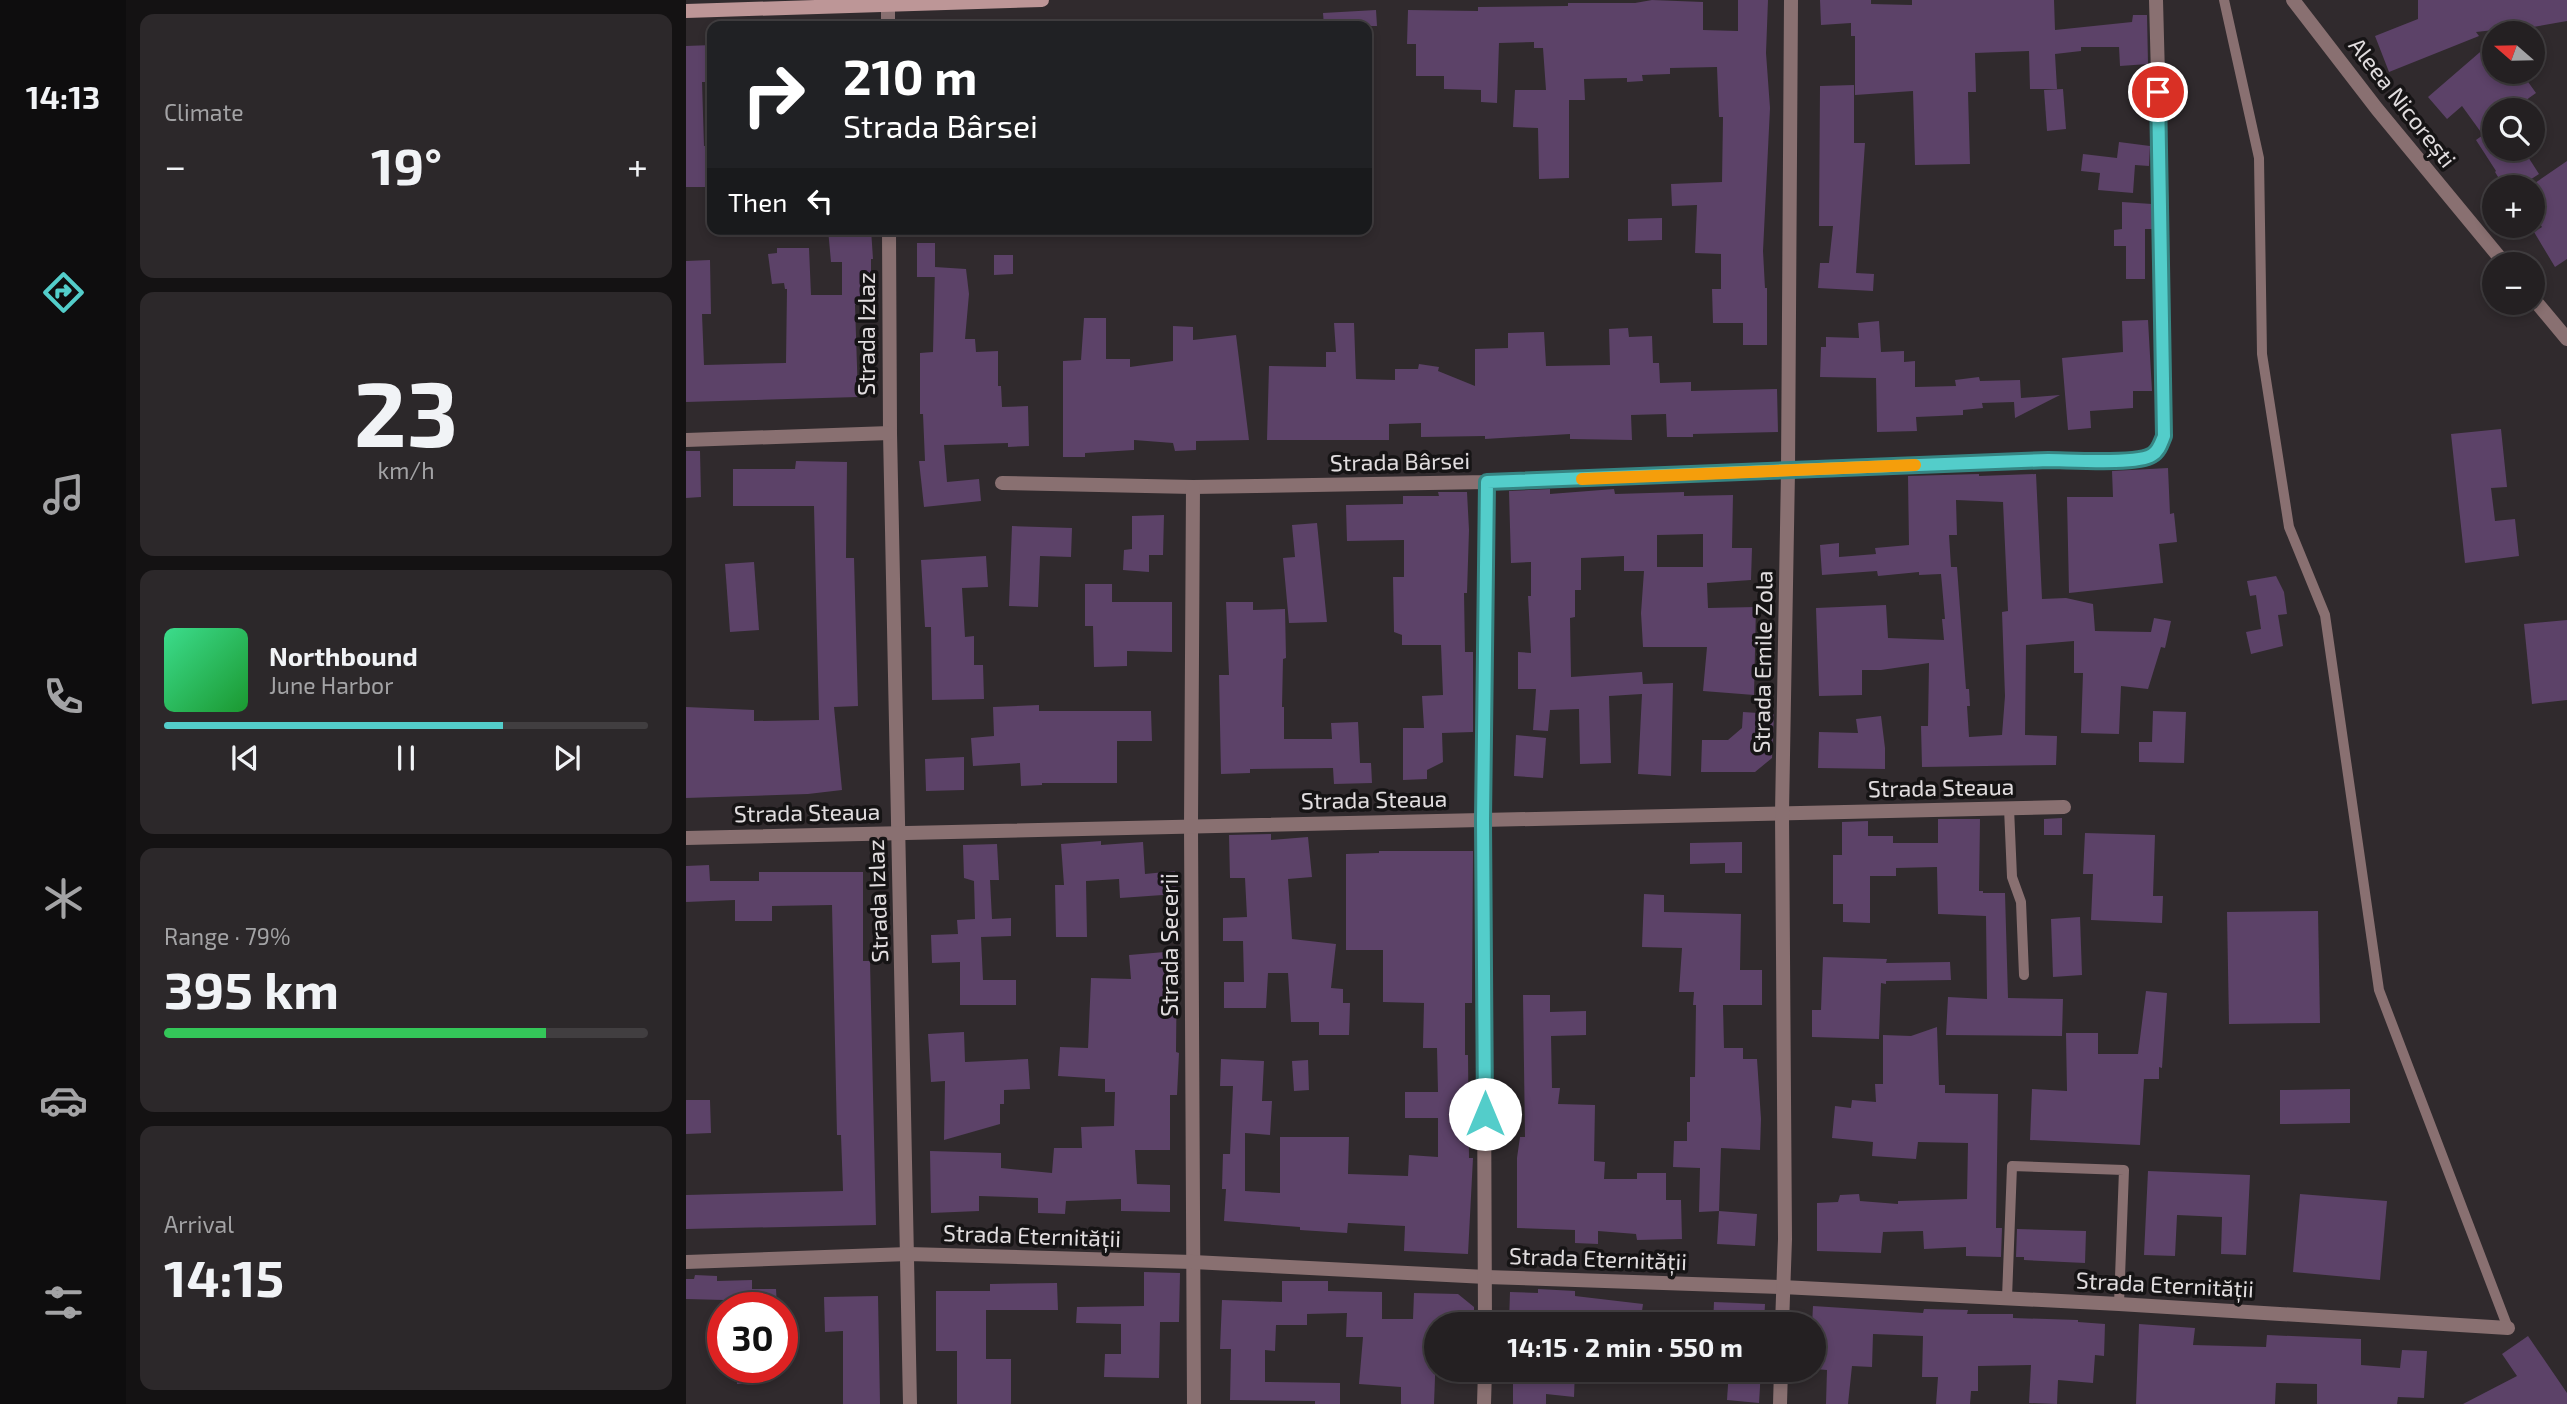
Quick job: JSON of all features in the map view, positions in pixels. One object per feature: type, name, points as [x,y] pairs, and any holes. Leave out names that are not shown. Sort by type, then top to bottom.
[{"type":"main road","points":[[686,11],[1042,0]]},
{"type":"street","name":"Strada Emile Zola","points":[[1782,1312],[1786,1239],[1782,813],[1788,471],[1791,0]]},
{"type":"street","name":"Strada Bârsei","points":[[1002,484],[1193,487],[1487,482],[2048,460],[2131,460],[2151,456],[2158,450],[2164,436],[2156,0]]},
{"type":"street","name":"Aleea Nicorești","points":[[2293,0],[2377,110],[2495,252]]},
{"type":"street","points":[[888,3],[888,21]]},
{"type":"street","name":"Strada Izlaz","points":[[889,235],[890,433],[910,1404]]},
{"type":"street","points":[[2545,313],[2567,339]]},
{"type":"street","points":[[686,440],[890,433]]},
{"type":"street","points":[[1485,1312],[1483,820],[1487,482]]},
{"type":"street","name":"Strada Secerii","points":[[1193,487],[1191,826],[1194,1404]]},
{"type":"street","name":"Strada Steaua","points":[[686,838],[2064,807]]},
{"type":"street","name":"Strada Eternității","points":[[686,1262],[908,1254],[1194,1262],[2007,1298],[2508,1328]]},
{"type":"street","points":[[1484,1404],[1485,1382]]},
{"type":"street","points":[[1780,1404],[1781,1382]]},
{"type":"lane","points":[[2224,0],[2259,158],[2262,354],[2289,527],[2325,615],[2379,990],[2508,1328]]},
{"type":"lane","points":[[2009,808],[2012,877],[2021,902],[2024,975]]},
{"type":"lane","points":[[2007,1298],[2012,1166],[2124,1170],[2119,1304]]},
{"type":"building","points":[[1652,0],[1703,2],[1703,30],[1738,31],[1738,0],[1768,0],[1766,53],[1770,108],[1763,251],[1767,288],[1767,345],[1743,345],[1743,323],[1713,323],[1712,289],[1721,289],[1721,254],[1695,253],[1697,205],[1672,206],[1671,184],[1722,182],[1723,117],[1719,117],[1717,67],[1670,68],[1670,74],[1642,75],[1643,81],[1627,82],[1627,78],[1584,79],[1585,100],[1569,100],[1569,178],[1539,179],[1538,128],[1513,127],[1515,90],[1546,90],[1543,48],[1534,48],[1534,42],[1499,43],[1497,103],[1481,102],[1481,90],[1444,89],[1444,76],[1416,76],[1416,44],[1407,44],[1408,10],[1478,11],[1478,7],[1568,6],[1568,3],[1635,3]]},
{"type":"building","points":[[1820,0],[1871,0],[1871,4],[1912,5],[1912,0],[2054,0],[2055,30],[2132,22],[2133,15],[2147,15],[2148,64],[2120,66],[2119,47],[2081,47],[2081,51],[2055,54],[2057,89],[2030,89],[2029,51],[1975,53],[1976,92],[1968,92],[1970,164],[1915,165],[1913,91],[1855,95],[1855,36],[1851,36],[1851,23],[1821,25]]},
{"type":"building","points":[[2418,0],[2567,0],[2567,21],[2545,25],[2545,21],[2482,21],[2482,31],[2476,32],[2479,36],[2389,72],[2375,36],[2418,19]]},
{"type":"building","points":[[1376,10],[1377,26],[1372,26],[1372,21],[1324,21],[1323,13]]},
{"type":"building","points":[[707,45],[707,82],[702,82],[707,187],[686,187],[686,46]]},
{"type":"building","points":[[2482,50],[2482,84],[2530,84],[2536,93],[2529,98],[2482,98],[2482,134],[2462,106],[2447,119],[2428,97]]},
{"type":"building","points":[[1854,85],[1854,143],[1865,143],[1856,273],[1874,274],[1873,291],[1818,288],[1820,263],[1829,263],[1833,226],[1819,226],[1820,86]]},
{"type":"building","points":[[2063,89],[2066,129],[2047,131],[2044,90]]},
{"type":"building","points":[[2482,136],[2482,149],[2476,140]]},
{"type":"building","points":[[2119,142],[2150,146],[2149,166],[2135,165],[2133,193],[2098,190],[2100,173],[2081,171],[2083,154],[2117,158]]},
{"type":"building","points":[[2490,161],[2531,161],[2539,174],[2497,175]]},
{"type":"building","points":[[2567,161],[2567,259],[2555,267],[2538,238],[2545,238],[2545,176]]},
{"type":"building","points":[[2122,202],[2152,204],[2152,229],[2145,229],[2145,279],[2126,279],[2126,246],[2114,246],[2114,230],[2122,229]]},
{"type":"building","points":[[1662,218],[1662,240],[1628,241],[1628,219]]},
{"type":"building","points":[[829,235],[871,235],[871,305],[855,305],[858,397],[686,402],[686,261],[710,260],[711,314],[702,314],[704,365],[786,363],[787,289],[784,283],[772,284],[768,254],[777,253],[777,248],[809,248],[811,295],[842,295],[842,262],[831,262]]},
{"type":"building","points":[[917,243],[935,243],[935,277],[917,277]]},
{"type":"building","points":[[994,255],[1013,255],[1013,274],[994,275]]},
{"type":"building","points":[[935,267],[966,269],[969,294],[965,339],[975,339],[976,352],[998,351],[998,386],[1001,386],[1002,407],[1028,406],[1029,446],[1008,447],[1008,443],[944,445],[947,482],[979,479],[981,501],[924,507],[919,461],[925,461],[923,414],[920,414],[920,353],[933,352]]},
{"type":"building","points":[[1084,318],[1106,318],[1106,359],[1130,359],[1130,367],[1173,361],[1173,326],[1193,327],[1193,340],[1236,335],[1249,440],[1196,441],[1196,450],[1175,451],[1173,443],[1134,440],[1134,450],[1085,453],[1085,457],[1063,457],[1063,361],[1081,360]]},
{"type":"building","points":[[2148,320],[2152,391],[2133,391],[2133,408],[2090,411],[2091,428],[2068,430],[2062,358],[2123,352],[2122,321]]},
{"type":"building","points":[[1879,321],[1881,352],[1904,351],[1904,362],[1915,361],[1915,387],[1956,386],[1955,380],[1979,377],[1980,381],[2020,380],[2021,398],[2060,395],[2015,418],[2014,402],[1982,403],[1983,408],[1963,410],[1963,415],[1916,417],[1917,431],[1877,432],[1876,378],[1820,377],[1821,347],[1826,347],[1826,337],[1859,338],[1858,323]]},
{"type":"building","points":[[1334,323],[1354,323],[1356,379],[1395,380],[1395,369],[1418,369],[1419,364],[1439,367],[1438,371],[1475,386],[1475,349],[1508,348],[1508,333],[1544,332],[1546,366],[1610,365],[1609,329],[1628,328],[1629,337],[1652,336],[1653,363],[1659,363],[1660,383],[1691,382],[1691,391],[1777,389],[1778,432],[1667,437],[1666,414],[1631,415],[1632,440],[1570,439],[1570,434],[1485,439],[1485,436],[1421,437],[1421,423],[1389,424],[1389,440],[1267,440],[1269,366],[1326,367],[1326,352],[1336,352]]},
{"type":"building","points":[[2501,429],[2507,487],[2491,488],[2495,521],[2515,519],[2519,556],[2465,563],[2451,434]]},
{"type":"building","points":[[686,451],[700,451],[701,497],[686,498]]},
{"type":"building","points":[[796,461],[847,462],[846,558],[854,558],[858,706],[834,707],[842,790],[808,794],[686,798],[686,707],[754,710],[754,721],[819,720],[814,506],[733,506],[733,469],[795,469]]},
{"type":"building","points":[[2168,468],[2170,514],[2174,513],[2177,542],[2159,544],[2163,583],[2069,593],[2067,497],[2113,497],[2112,471]]},
{"type":"building","points":[[2036,474],[2042,599],[2066,598],[2093,604],[2095,631],[2151,632],[2154,618],[2171,621],[2165,648],[2161,647],[2148,689],[2121,686],[2119,734],[2081,733],[2083,673],[2074,673],[2074,641],[2026,645],[2025,735],[2057,736],[2056,765],[1922,767],[1921,726],[1928,726],[1929,663],[1862,670],[1862,695],[1819,696],[1816,608],[1886,605],[1888,638],[1944,640],[1941,574],[1919,575],[1919,572],[1878,576],[1877,571],[1822,575],[1820,545],[1839,543],[1839,557],[1876,554],[1875,548],[1909,545],[1908,476]],"holes":[[[1956,500],[2003,502],[2008,611],[2002,612],[2005,696],[2002,735],[1969,737],[1969,689],[1966,689],[1957,567],[1951,567],[1949,535],[1957,535]]]},
{"type":"building","points":[[1550,489],[1550,494],[1614,489],[1615,494],[1684,492],[1684,496],[1733,495],[1732,548],[1752,548],[1751,580],[1707,583],[1708,608],[1756,607],[1754,695],[1703,691],[1707,647],[1643,647],[1641,613],[1644,571],[1624,571],[1624,556],[1581,558],[1581,590],[1575,590],[1575,617],[1570,618],[1571,677],[1642,672],[1643,684],[1673,683],[1671,776],[1638,774],[1642,694],[1609,696],[1611,763],[1580,764],[1579,709],[1550,710],[1548,731],[1533,730],[1536,689],[1518,689],[1518,652],[1531,653],[1528,596],[1531,596],[1531,562],[1511,563],[1509,491]],"holes":[[[1703,534],[1703,567],[1657,567],[1657,535]]]},
{"type":"building","points":[[1438,492],[1467,492],[1469,530],[1467,593],[1464,593],[1465,652],[1473,652],[1473,732],[1442,733],[1443,762],[1427,770],[1427,779],[1403,780],[1403,728],[1424,728],[1422,696],[1443,695],[1441,645],[1402,645],[1402,635],[1394,632],[1393,577],[1404,577],[1404,540],[1347,541],[1346,505],[1403,504],[1403,496],[1439,496]]},
{"type":"building","points":[[1164,515],[1163,555],[1149,555],[1149,572],[1123,570],[1124,550],[1132,549],[1132,516]]},
{"type":"building","points":[[1317,523],[1327,622],[1289,623],[1283,558],[1295,557],[1292,525]]},
{"type":"building","points":[[1012,526],[1072,528],[1071,557],[1040,556],[1038,607],[1009,606]]},
{"type":"building","points":[[986,556],[988,587],[962,588],[965,637],[974,636],[974,665],[983,665],[984,699],[932,700],[931,627],[925,627],[921,560]]},
{"type":"building","points":[[754,562],[759,630],[730,632],[725,564]]},
{"type":"building","points":[[2276,576],[2284,592],[2287,614],[2278,615],[2283,646],[2251,654],[2246,632],[2261,629],[2256,595],[2250,596],[2247,581]]},
{"type":"building","points":[[1085,584],[1112,584],[1112,602],[1172,602],[1172,652],[1127,651],[1127,666],[1094,667],[1093,626],[1085,626]]},
{"type":"building","points":[[1226,602],[1253,602],[1253,610],[1285,609],[1286,658],[1283,659],[1282,707],[1284,739],[1332,739],[1331,723],[1358,722],[1360,763],[1371,763],[1372,783],[1334,784],[1333,768],[1250,769],[1250,773],[1221,774],[1219,675],[1229,675]]},
{"type":"building","points":[[2567,620],[2567,700],[2532,704],[2524,624]]},
{"type":"building","points":[[1039,705],[1039,711],[1151,711],[1152,741],[1117,741],[1117,783],[1042,783],[1021,786],[1020,763],[973,766],[971,738],[994,736],[993,707]]},
{"type":"building","points":[[2153,711],[2186,712],[2184,763],[2139,762],[2139,742],[2152,742]]},
{"type":"building","points":[[1743,712],[1774,714],[1772,758],[1755,772],[1701,772],[1702,740],[1728,740],[1742,728]]},
{"type":"building","points":[[1881,716],[1885,769],[1818,768],[1819,732],[1858,733],[1856,719]]},
{"type":"building","points":[[1516,735],[1546,738],[1543,778],[1514,776]]},
{"type":"building","points":[[964,757],[964,790],[926,791],[925,759]]},
{"type":"building","points":[[2062,818],[2062,835],[2044,835],[2044,819]]},
{"type":"building","points":[[1938,819],[1980,819],[1979,891],[2005,893],[2008,998],[2063,999],[2062,1036],[1946,1035],[1948,997],[1987,999],[1986,916],[1938,914],[1937,867],[1896,868],[1896,876],[1870,876],[1870,923],[1843,922],[1843,904],[1833,904],[1833,855],[1842,855],[1842,822],[1868,821],[1868,836],[1893,836],[1893,843],[1938,843]]},
{"type":"building","points":[[2085,833],[2155,835],[2153,896],[2163,896],[2162,923],[2091,920],[2093,874],[2083,874]]},
{"type":"building","points":[[1271,834],[1271,840],[1308,837],[1312,877],[1288,879],[1292,939],[1336,944],[1331,988],[1343,989],[1343,1003],[1350,1003],[1349,1035],[1319,1035],[1319,1022],[1291,1022],[1288,973],[1268,973],[1266,1008],[1224,1008],[1224,982],[1244,982],[1243,941],[1223,941],[1223,918],[1247,917],[1245,878],[1230,878],[1229,835]]},
{"type":"building","points":[[1101,841],[1101,845],[1143,842],[1145,874],[1175,871],[1177,894],[1120,898],[1119,879],[1086,881],[1087,937],[1056,937],[1055,885],[1064,885],[1061,844]]},
{"type":"building","points":[[1742,842],[1742,873],[1725,873],[1725,863],[1690,864],[1690,843]]},
{"type":"building","points":[[997,844],[999,880],[990,880],[992,919],[1011,918],[1011,936],[981,937],[983,980],[1016,980],[1016,1005],[960,1005],[960,962],[932,963],[931,935],[958,934],[957,920],[975,919],[974,881],[964,878],[963,845]]},
{"type":"building","points":[[1379,851],[1473,851],[1472,1003],[1465,1003],[1469,1158],[1473,1158],[1468,1254],[1404,1251],[1405,1226],[1348,1223],[1347,1233],[1224,1221],[1226,1189],[1222,1189],[1223,1154],[1230,1154],[1233,1086],[1220,1086],[1221,1059],[1264,1061],[1262,1101],[1272,1101],[1270,1135],[1245,1133],[1245,1191],[1280,1193],[1280,1137],[1349,1137],[1348,1174],[1408,1176],[1409,1155],[1438,1157],[1438,1118],[1405,1118],[1405,1092],[1438,1092],[1437,1048],[1423,1048],[1424,1003],[1383,1002],[1383,950],[1346,950],[1346,854]]},
{"type":"building","points":[[709,865],[710,881],[759,881],[759,872],[863,872],[863,961],[870,961],[876,1225],[686,1229],[686,1195],[843,1191],[841,1135],[837,1135],[832,905],[772,906],[772,921],[735,921],[735,900],[686,902],[686,866]]},
{"type":"building","points":[[1644,894],[1664,895],[1664,912],[1741,914],[1740,970],[1762,970],[1762,1005],[1723,1005],[1724,1048],[1743,1048],[1743,1059],[1757,1059],[1761,1119],[1760,1150],[1721,1148],[1719,1211],[1699,1212],[1700,1168],[1673,1167],[1674,1141],[1687,1141],[1687,1122],[1690,1122],[1690,1077],[1695,1077],[1696,1005],[1693,1005],[1694,992],[1679,992],[1682,948],[1642,947]]},
{"type":"building","points":[[2318,911],[2320,1023],[2229,1024],[2227,912]]},
{"type":"building","points":[[2080,917],[2082,975],[2053,977],[2051,919]]},
{"type":"building","points":[[1177,951],[1176,1052],[1179,1053],[1177,1095],[1170,1095],[1170,1150],[1135,1150],[1137,1184],[1170,1185],[1170,1212],[1121,1211],[1121,1199],[1066,1201],[1065,1214],[1038,1213],[1038,1198],[979,1196],[979,1211],[931,1213],[930,1151],[1001,1153],[1001,1168],[1052,1173],[1054,1148],[1082,1148],[1081,1127],[1114,1126],[1115,1092],[1105,1092],[1105,1079],[1058,1076],[1060,1047],[1088,1048],[1091,978],[1131,979],[1129,955]]},
{"type":"building","points":[[1823,957],[1887,959],[1886,963],[1950,962],[1951,980],[1881,983],[1879,1039],[1812,1037],[1812,1010],[1821,1010]]},
{"type":"building","points":[[2146,991],[2167,993],[2162,1068],[2159,1067],[2159,1079],[2144,1079],[2140,1145],[2030,1140],[2032,1089],[2067,1091],[2066,1033],[2098,1033],[2098,1054],[2138,1054]]},
{"type":"building","points":[[1523,995],[1550,995],[1550,1012],[1586,1011],[1586,1035],[1551,1036],[1552,1088],[1560,1088],[1558,1104],[1595,1105],[1594,1161],[1605,1162],[1604,1179],[1637,1179],[1637,1173],[1666,1173],[1666,1200],[1681,1200],[1682,1239],[1637,1240],[1636,1234],[1598,1231],[1598,1244],[1575,1243],[1575,1230],[1517,1228],[1517,1158],[1520,1137],[1525,1137]]},
{"type":"building","points":[[1937,1027],[1939,1085],[1945,1085],[1945,1093],[1998,1094],[1996,1228],[2002,1228],[2001,1257],[1966,1256],[1966,1247],[1924,1249],[1923,1231],[1883,1232],[1881,1253],[1817,1251],[1817,1203],[1838,1202],[1840,1195],[1859,1194],[1860,1201],[1898,1204],[1898,1201],[1967,1199],[1968,1143],[1918,1142],[1916,1159],[1872,1156],[1873,1142],[1832,1138],[1835,1106],[1851,1108],[1852,1100],[1876,1102],[1875,1084],[1883,1084],[1883,1035],[1911,1036]]},
{"type":"building","points":[[964,1032],[965,1062],[1028,1059],[1030,1089],[1004,1090],[1004,1104],[1000,1104],[1000,1124],[944,1140],[945,1081],[931,1082],[928,1034]]},
{"type":"building","points":[[1308,1060],[1309,1090],[1294,1091],[1292,1061]]},
{"type":"building","points":[[2350,1089],[2350,1123],[2280,1124],[2280,1090]]},
{"type":"building","points":[[686,1100],[710,1100],[711,1133],[686,1134]]},
{"type":"building","points":[[2148,1171],[2250,1175],[2246,1255],[2221,1254],[2222,1217],[2177,1215],[2175,1256],[2144,1255]]},
{"type":"building","points":[[2300,1194],[2387,1201],[2380,1280],[2293,1272]]},
{"type":"building","points":[[1719,1211],[1757,1214],[1755,1246],[1717,1244]]},
{"type":"building","points":[[2017,1229],[2086,1231],[2085,1263],[2024,1260],[2024,1257],[2016,1257]]},
{"type":"building","points":[[1144,1272],[1180,1273],[1179,1322],[1160,1322],[1159,1378],[1104,1377],[1105,1354],[1121,1354],[1121,1324],[1076,1323],[1077,1307],[1144,1306]]},
{"type":"building","points":[[695,1275],[717,1276],[717,1281],[752,1280],[752,1289],[776,1289],[776,1292],[707,1292],[707,1300],[686,1299],[686,1279],[694,1279]]},
{"type":"building","points":[[1282,1281],[1328,1281],[1328,1291],[1382,1292],[1382,1319],[1413,1319],[1414,1293],[1458,1294],[1474,1307],[1474,1312],[1424,1312],[1424,1382],[1435,1382],[1434,1404],[1401,1404],[1401,1387],[1359,1384],[1363,1337],[1346,1337],[1347,1313],[1307,1314],[1307,1325],[1276,1325],[1275,1351],[1265,1350],[1265,1382],[1340,1383],[1340,1404],[1230,1400],[1231,1349],[1220,1349],[1222,1300],[1282,1302]]},
{"type":"building","points":[[1057,1283],[1058,1310],[986,1310],[986,1359],[1011,1359],[1011,1404],[957,1404],[957,1351],[936,1351],[936,1291],[990,1291],[990,1284]]},
{"type":"building","points":[[1538,1289],[1575,1291],[1575,1296],[1643,1304],[1642,1312],[1509,1312],[1510,1292],[1538,1293]]},
{"type":"building","points":[[878,1296],[880,1404],[843,1404],[843,1331],[825,1332],[824,1297]]},
{"type":"building","points":[[1714,1302],[1765,1304],[1765,1312],[1714,1312]]},
{"type":"building","points":[[1813,1306],[1923,1313],[1924,1309],[1968,1310],[1967,1314],[2013,1314],[2013,1318],[2078,1320],[2105,1324],[2104,1356],[2095,1355],[2093,1383],[2058,1380],[2057,1404],[2029,1403],[2031,1365],[1978,1366],[1978,1391],[1971,1391],[1970,1404],[1936,1404],[1938,1377],[1922,1377],[1923,1336],[1873,1334],[1872,1367],[1852,1366],[1848,1404],[1826,1404],[1826,1312],[1813,1312]]},
{"type":"building","points":[[2139,1324],[2195,1328],[2193,1345],[2266,1347],[2267,1335],[2361,1339],[2361,1365],[2400,1368],[2402,1350],[2427,1351],[2424,1398],[2398,1397],[2397,1404],[2317,1404],[2317,1384],[2276,1383],[2275,1404],[2136,1404]]},
{"type":"building","points":[[2528,1336],[2567,1393],[2567,1404],[2463,1404],[2517,1376],[2502,1354]]},
{"type":"building","points":[[1513,1382],[1575,1382],[1574,1397],[1546,1394],[1546,1404],[1513,1404]]},
{"type":"building","points":[[1728,1382],[1760,1382],[1759,1403],[1727,1400]]},
{"type":"slow traffic","points":[[1582,479],[1915,465]]},
{"type":"route","points":[[1485,1114],[1483,820],[1487,482],[2048,460],[2131,460],[2151,456],[2158,450],[2164,436],[2158,92]]}]
